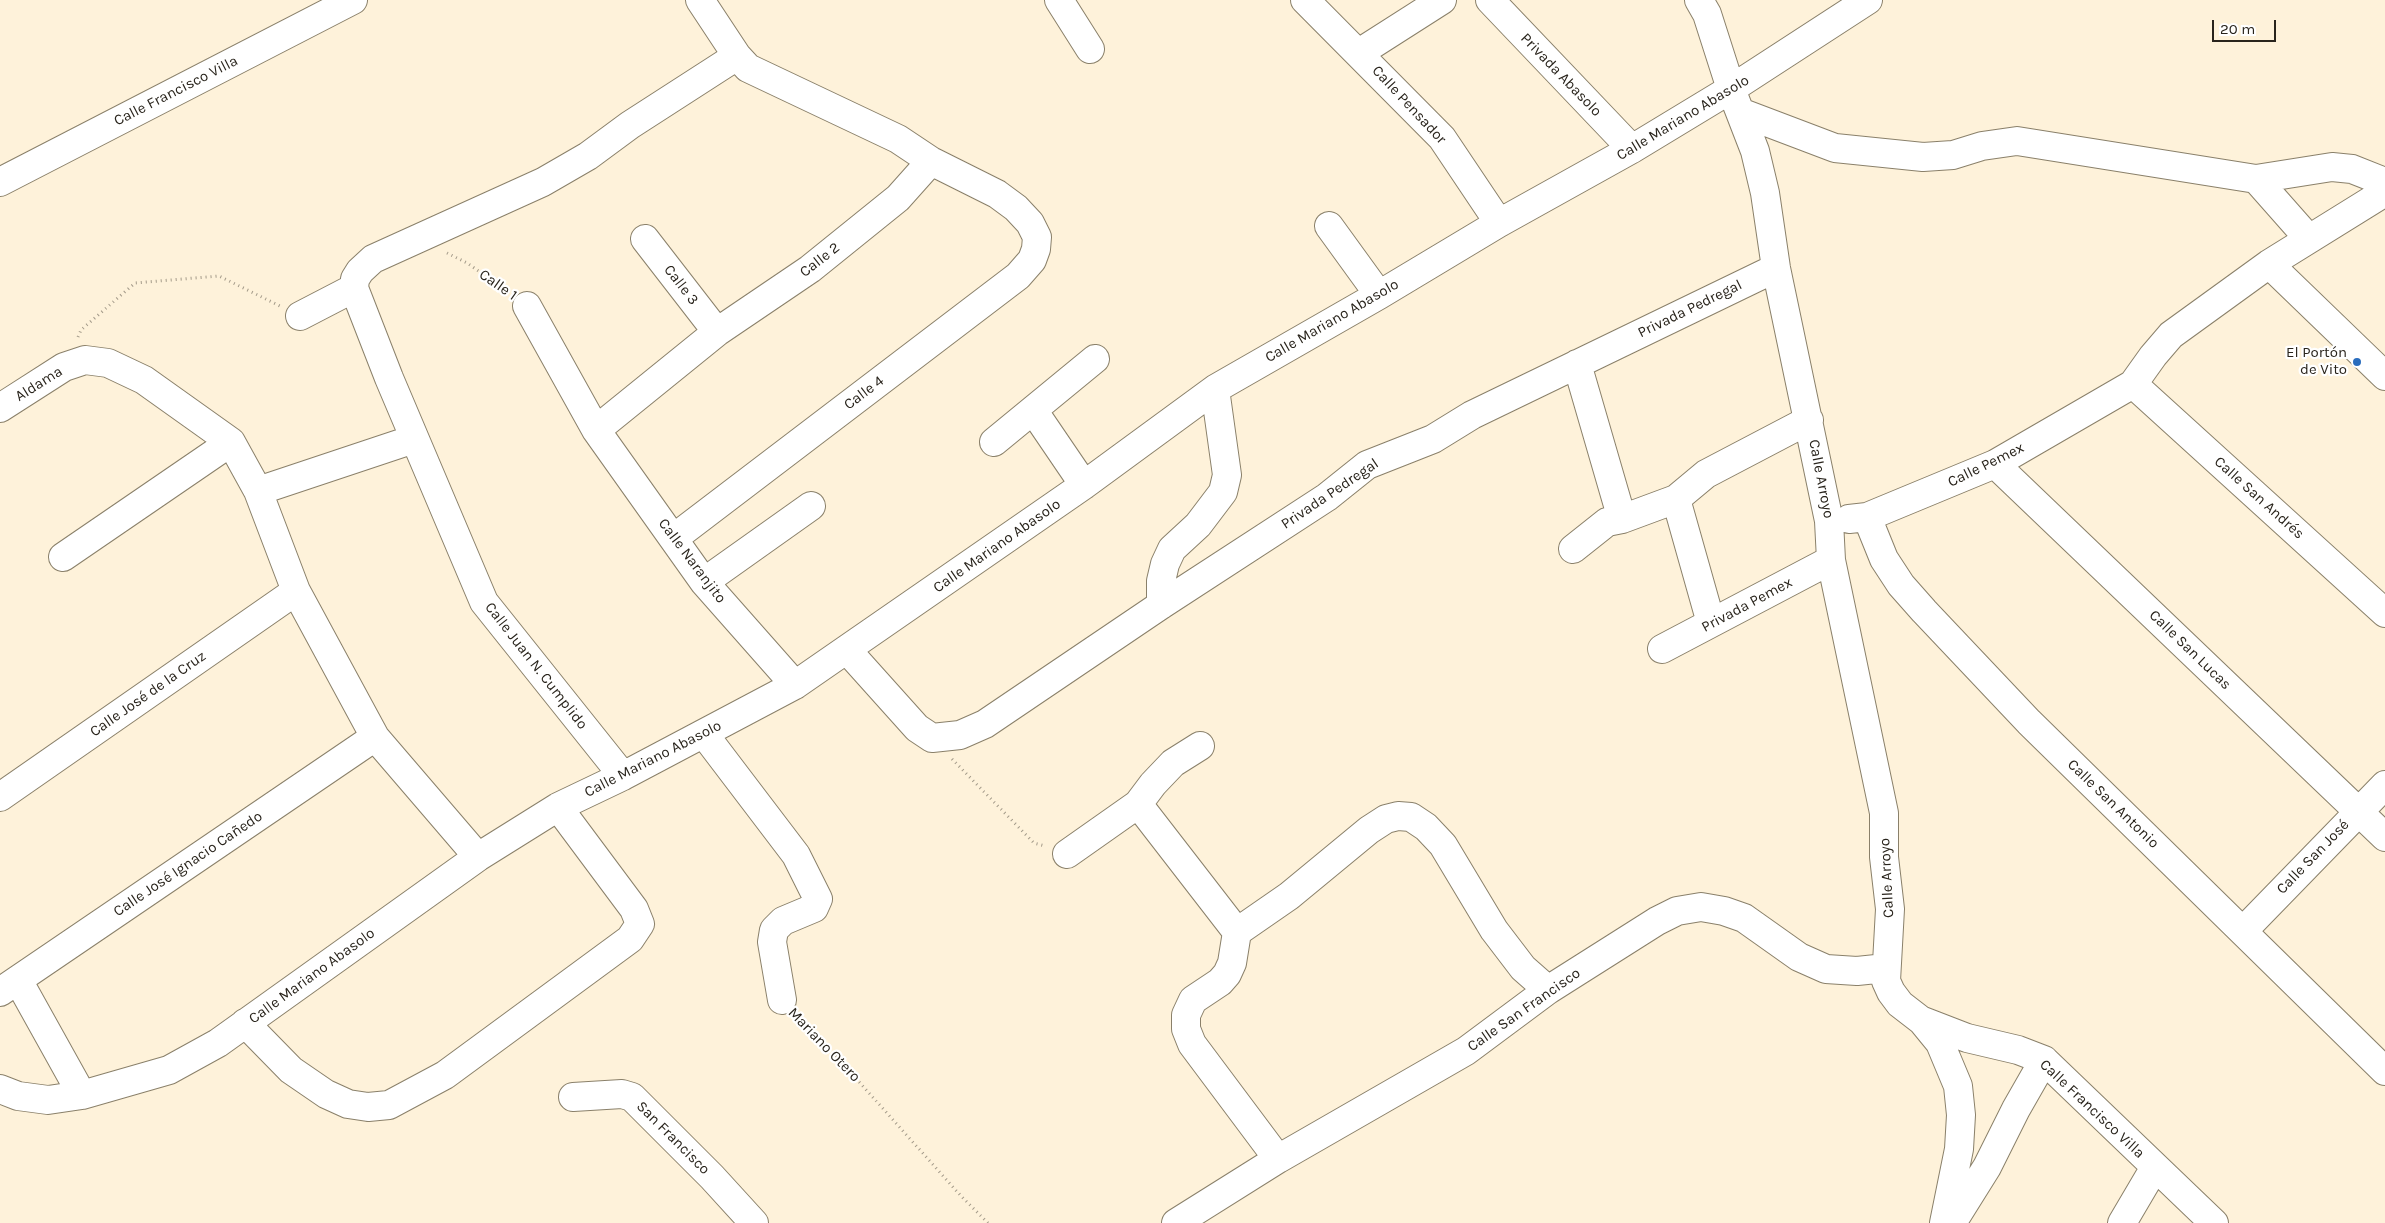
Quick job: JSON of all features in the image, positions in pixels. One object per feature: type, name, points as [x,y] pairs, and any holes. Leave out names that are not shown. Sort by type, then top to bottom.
[{"type":"street","name":"Calle Francisco Villa","points":[[0,182],[353,0]]},
{"type":"street","points":[[700,0],[737,56],[748,68],[898,139],[931,161]]},
{"type":"street","points":[[1059,0],[1090,49]]},
{"type":"street","name":"Calle Pensador","points":[[1305,0],[1442,138],[1499,223]]},
{"type":"street","points":[[1359,53],[1442,0]]},
{"type":"street","name":"Privada Abasolo","points":[[1490,0],[1632,149]]},
{"type":"street","name":"Calle Arroyo","points":[[1699,0],[1707,14],[1735,101],[1755,151],[1765,192],[1776,268],[1830,521],[1831,560],[1884,813],[1884,857],[1890,909],[1886,981],[1900,1004],[1922,1021]]},
{"type":"street","name":"Calle Mariano Abasolo","points":[[0,1089],[18,1096],[48,1100],[82,1095],[123,1085],[169,1070],[218,1043],[478,857],[558,807],[623,776],[795,685],[1084,485],[1214,389],[1379,295],[1499,223],[1632,149],[1735,101],[1868,0]]},
{"type":"street","points":[[300,316],[354,288],[356,279],[366,264],[543,182],[588,156],[630,125],[737,56]]},
{"type":"street","points":[[1735,101],[1835,148],[1923,157],[1953,156],[1982,146],[2017,141],[2256,179],[2332,167],[2352,169],[2385,182]]},
{"type":"street","name":"Calle 4","points":[[674,538],[1018,276],[1032,260],[1036,249],[1037,237],[1023,215],[997,194],[931,161]]},
{"type":"street","name":"Calle 2","points":[[596,430],[717,332],[810,269],[898,198],[931,161]]},
{"type":"street","points":[[2256,179],[2309,239]]},
{"type":"street","points":[[2133,384],[2171,335],[2269,264],[2385,192]]},
{"type":"street","points":[[1329,226],[1379,295]]},
{"type":"street","name":"Calle 3","points":[[644,239],[717,332]]},
{"type":"street","points":[[2269,264],[2385,376]]},
{"type":"street","name":"Privada Pedregal","points":[[932,738],[960,735],[985,724],[1161,605],[1327,497],[1367,465],[1432,439],[1472,415],[1776,268]]},
{"type":"street","name":"Calle Juan N. Cumplido","points":[[354,288],[414,439],[484,602],[623,776]]},
{"type":"street","name":"Calle 1","points":[[528,306],[596,430]]},
{"type":"street","points":[[994,442],[1095,359]]},
{"type":"street","name":"Aldama","points":[[0,408],[64,367],[85,360],[108,363],[144,380],[231,442]]},
{"type":"street","points":[[1577,364],[1622,519]]},
{"type":"street","name":"Calle Pemex","points":[[1830,521],[1867,517],[1995,464],[2133,384]]},
{"type":"street","name":"Calle San Andrés","points":[[2133,384],[2385,613]]},
{"type":"street","points":[[1161,605],[1163,573],[1172,549],[1198,525],[1223,492],[1228,475],[1214,389]]},
{"type":"street","points":[[1033,410],[1084,485]]},
{"type":"street","points":[[1573,549],[1608,522],[1622,519],[1676,499],[1706,474],[1809,420]]},
{"type":"street","name":"Calle Naranjito","points":[[596,430],[704,582],[795,685]]},
{"type":"street","points":[[258,491],[414,439]]},
{"type":"street","points":[[63,557],[231,442],[258,491],[296,591],[376,737],[478,857]]},
{"type":"street","name":"Calle San Lucas","points":[[1995,464],[2385,837]]},
{"type":"street","points":[[1676,499],[1711,623]]},
{"type":"street","points":[[704,582],[811,506]]},
{"type":"street","name":"Calle San Antonio","points":[[1867,517],[1884,559],[1901,585],[1924,611],[2029,722],[2385,1071]]},
{"type":"street","name":"Privada Pemex","points":[[1662,649],[1831,560]]},
{"type":"street","name":"Calle José de la Cruz","points":[[0,798],[296,591]]},
{"type":"street","points":[[847,650],[902,713],[917,728],[932,738]]},
{"type":"street","name":"Mariano Otero","points":[[704,734],[796,854],[818,899],[814,908],[782,921],[774,930],[772,942],[782,1000]]},
{"type":"street","name":"Calle José Ignacio Cañedo","points":[[9,986],[376,737]]},
{"type":"street","points":[[1067,854],[1138,804],[1153,784],[1173,763],[1200,746]]},
{"type":"street","name":"Calle San José","points":[[2243,931],[2358,810],[2385,785]]},
{"type":"street","points":[[1138,804],[1237,932]]},
{"type":"street","points":[[245,1023],[291,1070],[326,1094],[348,1104],[368,1108],[389,1105],[445,1074],[630,939],[640,924],[634,909],[558,807]]},
{"type":"street","points":[[1278,1159],[1197,1051],[1186,1029],[1186,1015],[1193,1000],[1220,982],[1227,974],[1232,963],[1237,932],[1289,896],[1369,830],[1386,819],[1398,816],[1410,817],[1426,827],[1443,845],[1494,930],[1523,968],[1548,990]]},
{"type":"street","name":"Calle San Francisco","points":[[1176,1223],[1278,1159],[1466,1051],[1548,990],[1656,921],[1677,911],[1701,907],[1724,911],[1744,918],[1799,957],[1826,969],[1857,971],[1886,968]]},
{"type":"street","points":[[9,986],[82,1095]]},
{"type":"street","name":"Calle Francisco Villa","points":[[1922,1021],[1967,1038],[2018,1050],[2044,1060],[2214,1223]]},
{"type":"street","points":[[1922,1021],[1940,1043],[1958,1086],[1961,1115],[1959,1149],[1944,1223]]},
{"type":"street","points":[[1952,1223],[1987,1167],[2016,1109],[2044,1060]]},
{"type":"street","name":"San Francisco","points":[[573,1097],[622,1094],[632,1097],[712,1177],[754,1223]]},
{"type":"street","points":[[2122,1223],[2155,1167]]},
{"type":"path","name":"Calle 1","points":[[419,238],[467,264],[528,306]]},
{"type":"path","points":[[64,367],[81,330],[135,283],[219,276],[300,316]]},
{"type":"path","points":[[932,738],[1034,843],[1067,854]]},
{"type":"path","name":"Mariano Otero","points":[[782,1000],[836,1056],[961,1196],[988,1223]]},
{"type":"place","name":"El Portón de Vito","points":[[2357,362]]}]
